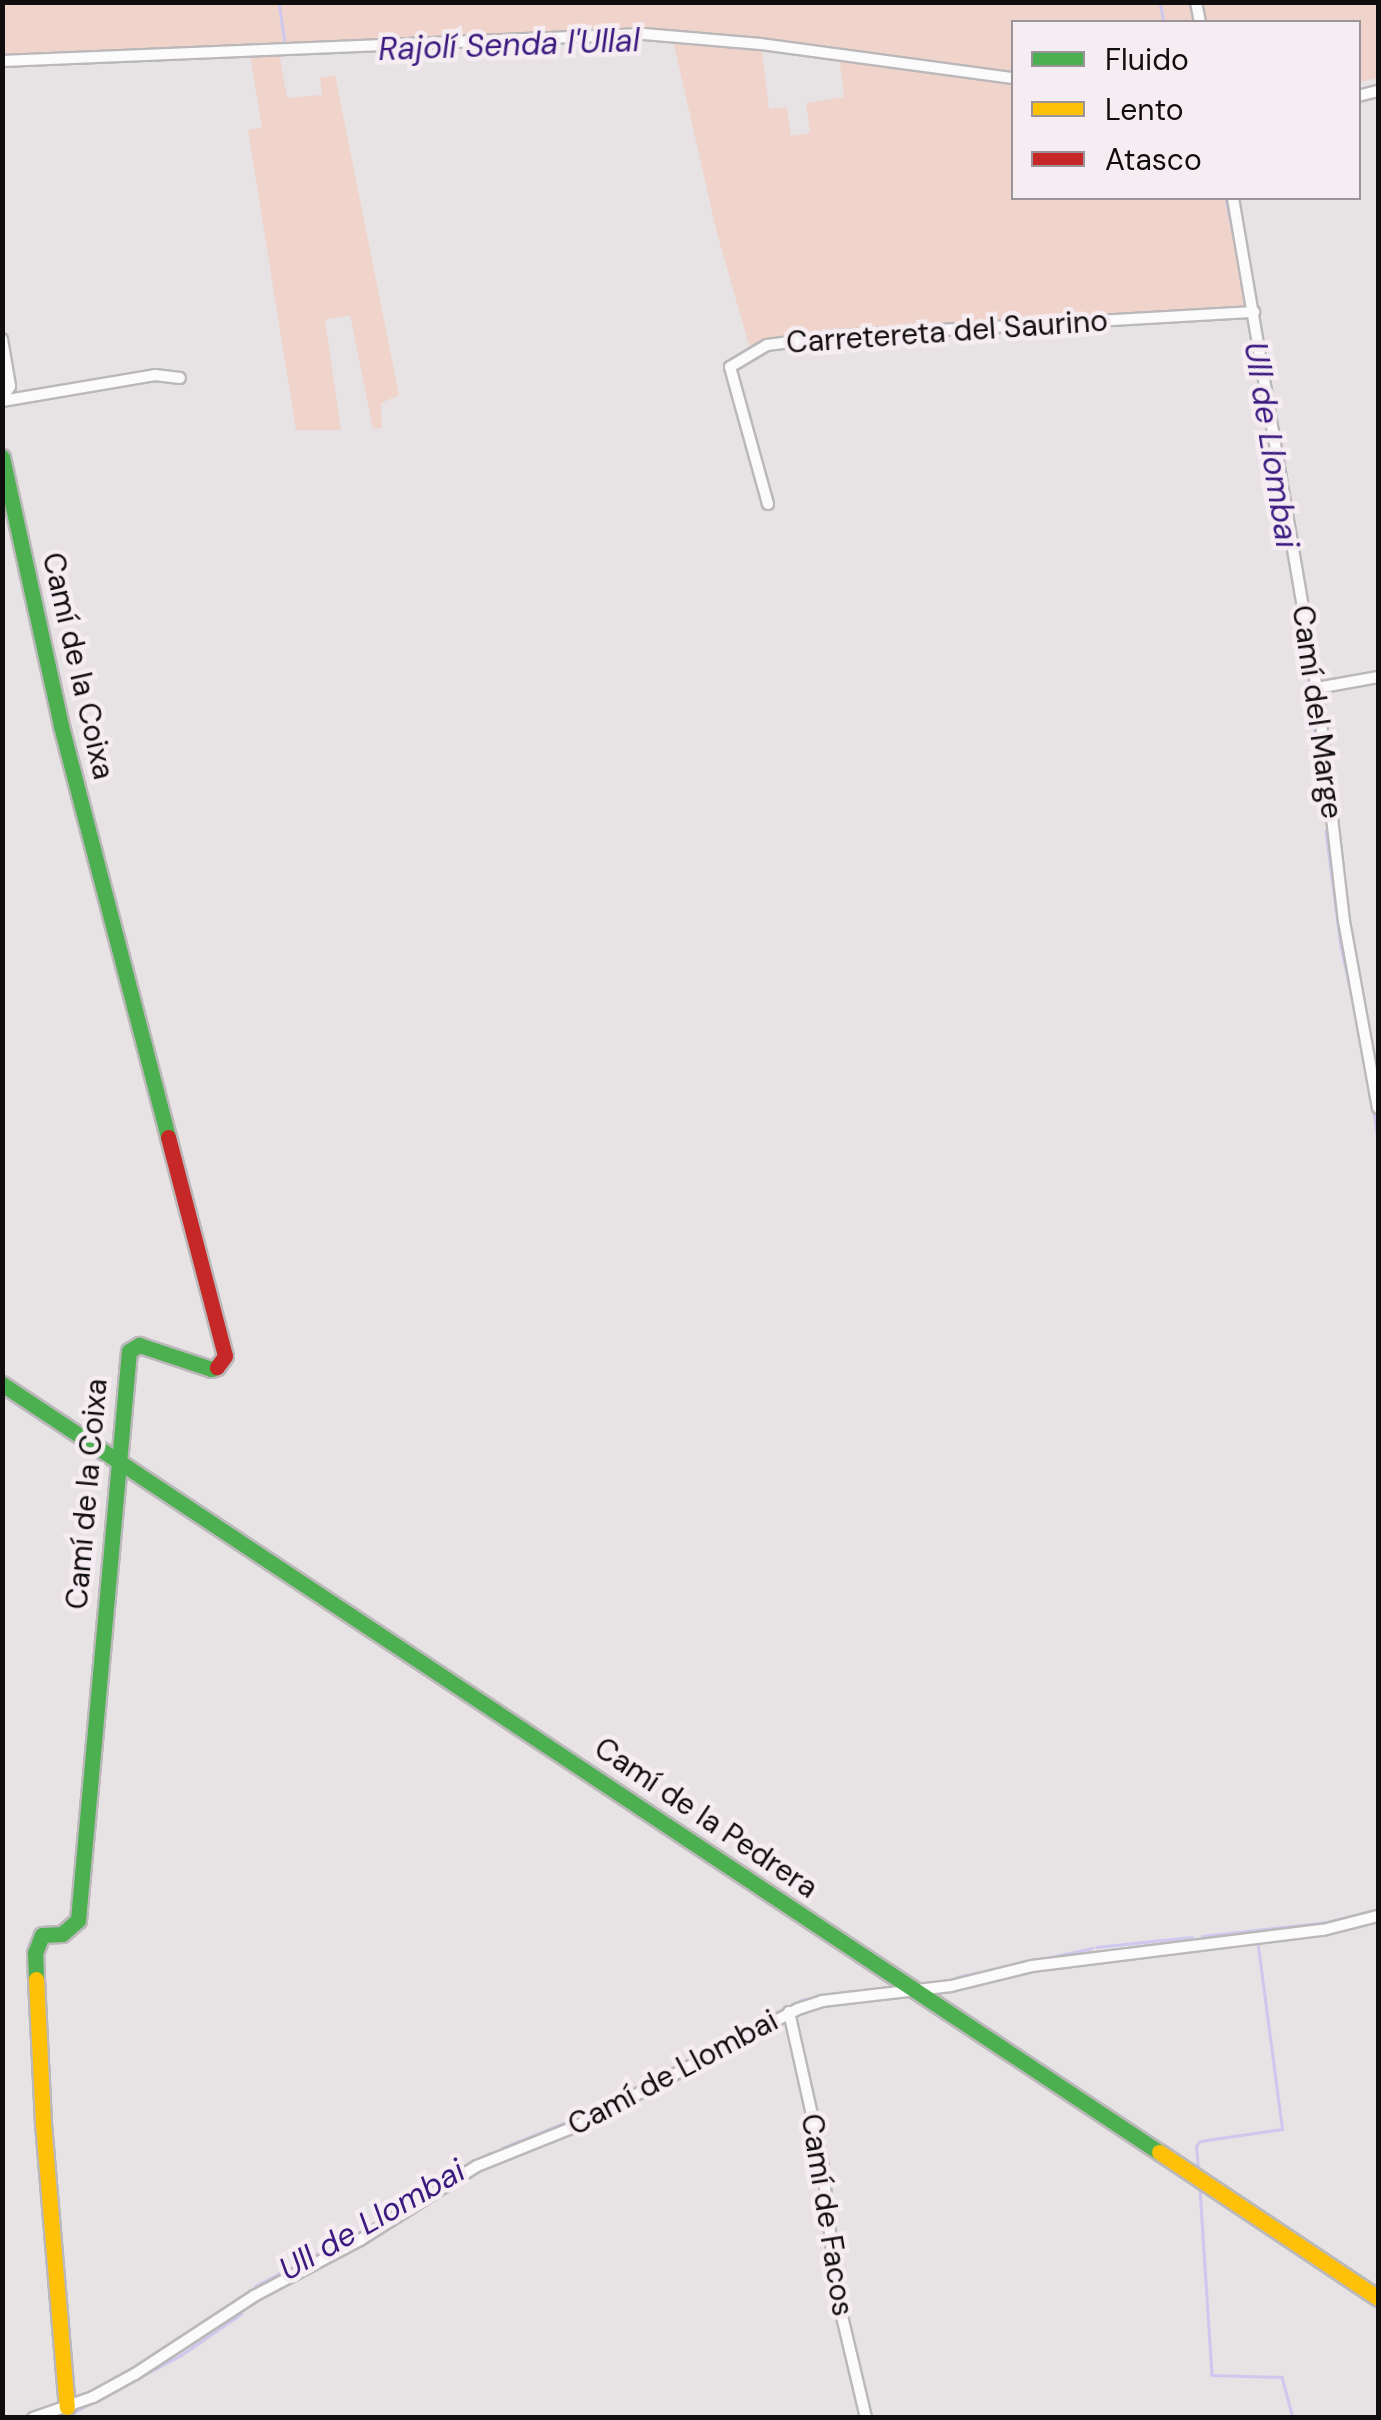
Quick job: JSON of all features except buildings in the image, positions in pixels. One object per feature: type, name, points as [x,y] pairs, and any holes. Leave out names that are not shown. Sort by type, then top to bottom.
[{"type":"street","points":[[2,61],[644,34],[762,44],[1011,78]]},
{"type":"street","name":"Camí del Marge","points":[[1233,200],[1317,688],[1344,921],[1378,1108]]},
{"type":"street","name":"Carretereta del Saurino","points":[[768,504],[730,366],[767,345],[836,336],[1254,312]]},
{"type":"street","points":[[2,339],[10,386],[2,400]]},
{"type":"street","points":[[2,400],[155,375],[180,378]]},
{"type":"street","name":"Camí de la Coixa","points":[[2,457],[61,726],[224,1356],[220,1366],[211,1369],[139,1345],[129,1350],[78,1920],[62,1934],[42,1936],[35,1952],[43,2123],[67,2407]]},
{"type":"street","points":[[1317,688],[1378,677]]},
{"type":"street","name":"Camí de la Pedrera","points":[[2,1384],[1378,2298]]},
{"type":"street","name":"Camí de Llombai","points":[[33,2418],[67,2407],[135,2374],[254,2296],[360,2240],[477,2166],[593,2118],[789,2012],[822,2001],[917,1991],[1032,1966],[1322,1930],[1378,1916]]},
{"type":"street","name":"Camí de Facos","points":[[789,2012],[822,2160],[836,2294],[866,2418]]},
{"type":"shaded area","points":[[2,3],[1378,3],[1378,78],[1361,82],[1361,20],[1011,20],[1011,200],[1231,200],[1254,312],[878,333],[751,352],[717,233],[672,36],[3,61]],"holes":[[[761,45],[839,55],[844,97],[806,103],[810,133],[791,136],[787,107],[769,109]]]},
{"type":"shaded area","points":[[279,52],[287,98],[322,95],[320,78],[335,75],[399,395],[381,403],[382,428],[373,429],[350,315],[325,320],[341,430],[296,430],[248,130],[262,128],[250,54]]},
{"type":"waterway","points":[[279,2],[285,43]]},
{"type":"waterway","name":"Ull de Llombai","points":[[1160,2],[1164,20]]},
{"type":"waterway","name":"Rajolí Senda l'Ullal","points":[[723,46],[770,50]]},
{"type":"waterway","name":"Ull de Llombai","points":[[1226,200],[1240,269]]},
{"type":"waterway","name":"Ull de Llombai","points":[[1294,587],[1311,697]]},
{"type":"waterway","name":"Ull de Llombai","points":[[1313,712],[1324,817]]},
{"type":"waterway","name":"Ull de Llombai","points":[[1326,831],[1341,946],[1359,1029]]},
{"type":"waterway","name":"Ull de Llombai","points":[[1374,1111],[1378,1139]]},
{"type":"waterway","name":"Ull de Llombai","points":[[1202,1936],[1327,1922],[1378,1909]]},
{"type":"waterway","name":"Ull de Llombai","points":[[1096,1947],[1191,1937]]},
{"type":"waterway","points":[[1198,2169],[1196,2146],[1200,2141],[1282,2129],[1258,1946]]},
{"type":"waterway","name":"Ull de Llombai","points":[[957,1977],[1092,1948]]},
{"type":"waterway","name":"Ull de Llombai","points":[[740,2031],[801,2000],[895,1987]]},
{"type":"waterway","name":"Ull de Llombai","points":[[649,2082],[737,2033]]},
{"type":"waterway","name":"Ull de Llombai","points":[[502,2148],[603,2107]]},
{"type":"waterway","name":"Ull de Llombai","points":[[255,2286],[371,2226],[489,2153]]},
{"type":"waterway","points":[[1200,2189],[1212,2375],[1282,2377],[1293,2418]]},
{"type":"waterway","name":"Ull de Llombai","points":[[73,2413],[181,2355],[241,2314]]},
{"type":"waterway","name":"Ull de Llombai","points":[[52,2418],[65,2414]]},
{"type":"traffic: fast","points":[[2,457],[61,726],[168,1137]]},
{"type":"traffic: fast","points":[[36,1979],[35,1953],[42,1935],[62,1934],[78,1920],[129,1351],[139,1345],[211,1369],[217,1367]]},
{"type":"traffic: fast","points":[[2,1384],[1159,2152]]},
{"type":"traffic: slow","points":[[36,1979],[43,2123],[67,2407]]},
{"type":"traffic: slow","points":[[1159,2152],[1378,2298]]},
{"type":"traffic: jam","points":[[168,1137],[225,1356],[217,1367]]}]
